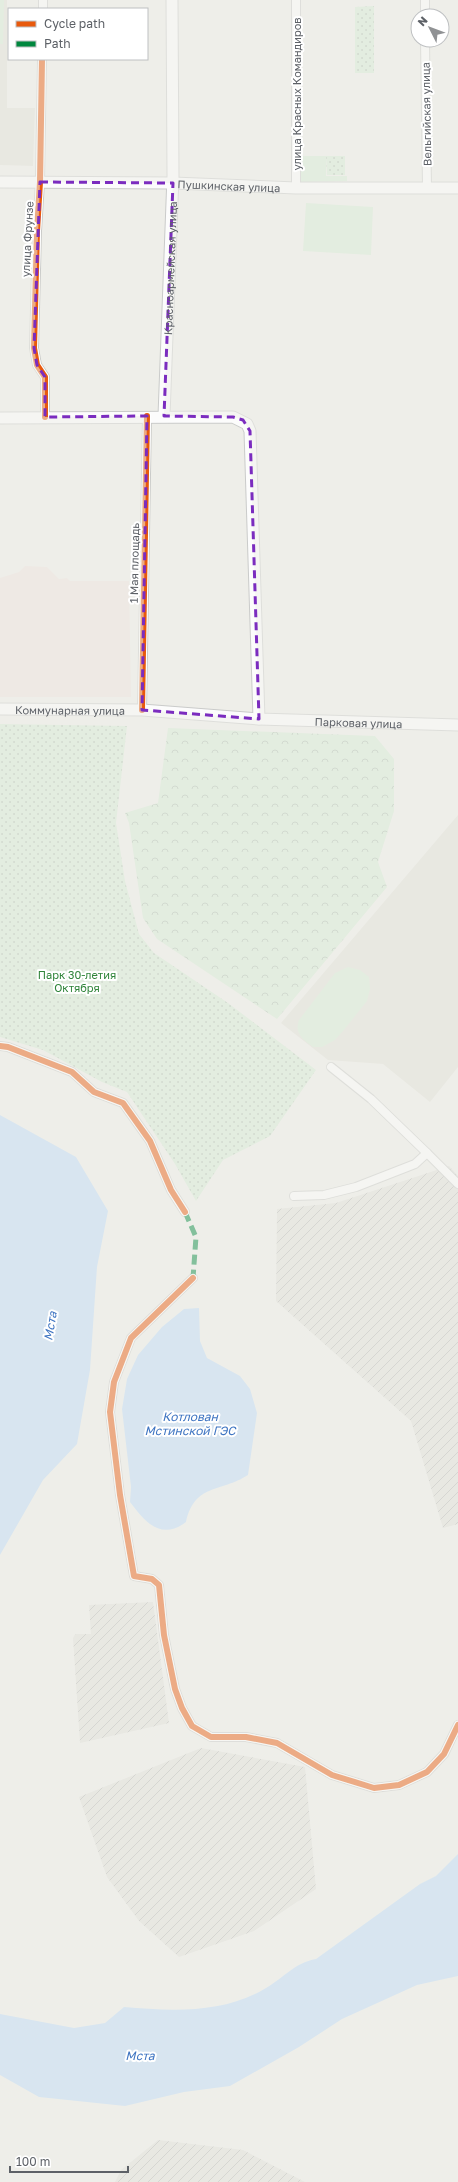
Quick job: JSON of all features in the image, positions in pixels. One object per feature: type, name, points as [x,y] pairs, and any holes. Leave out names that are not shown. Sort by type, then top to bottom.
[{"type":"main road","name":"Красноармейская улица","points":[[164,416],[173,183],[172,0]]},
{"type":"main road","name":"Пушкинская улица","points":[[0,182],[173,183],[296,188],[458,188]]},
{"type":"main road","points":[[0,418],[147,416],[233,417],[242,420],[247,424],[250,431],[259,719]]},
{"type":"main road","name":"Коммунарная улица","points":[[0,709],[142,710],[259,719]]},
{"type":"main road","name":"Парковая улица","points":[[259,719],[458,725]]},
{"type":"street","name":"улица Красных Командиров","points":[[296,0],[296,188]]},
{"type":"street","name":"Вельгийская улица","points":[[425,48],[427,188]]},
{"type":"street","name":"улица Фрунзе","points":[[42,60],[40,182],[34,348],[37,365],[45,377],[45,417]]},
{"type":"street","name":"1 Мая площадь","points":[[142,710],[147,416]]},
{"type":"street","points":[[0,1046],[8,1047],[72,1072],[94,1092],[123,1103],[150,1141],[171,1190],[185,1212]]},
{"type":"street","points":[[331,1066],[372,1099],[458,1184]]},
{"type":"street","points":[[294,1196],[324,1195],[356,1187],[415,1164],[427,1153]]},
{"type":"street","points":[[193,1278],[131,1338],[114,1382],[110,1412],[120,1495],[134,1576],[152,1579],[159,1585],[164,1635],[175,1689],[182,1708],[192,1726],[211,1737],[246,1737],[277,1743],[332,1774],[374,1788],[399,1785],[427,1772],[444,1754],[458,1725]]},
{"type":"highlighted area","points":[[40,182],[173,183],[164,416],[233,417],[243,420],[250,431],[259,719],[142,710],[147,416],[45,417],[45,377],[37,365],[34,348]]},
{"type":"shaded area","points":[[0,0],[7,0],[7,108],[35,108],[33,166],[0,165]]},
{"type":"shaded area","points":[[25,566],[47,567],[59,579],[67,578],[70,581],[129,581],[131,697],[0,697],[0,578],[19,572]]},
{"type":"shaded area","points":[[458,815],[458,1067],[430,1102],[383,1064],[328,1060],[281,1023]]},
{"type":"shaded area","points":[[449,1166],[458,1176],[458,1524],[443,1528],[411,1421],[276,1301],[277,1209],[336,1203]]},
{"type":"shaded area","points":[[153,1602],[169,1723],[80,1743],[73,1638],[76,1634],[91,1634],[89,1605]]},
{"type":"shaded area","points":[[201,1748],[305,1767],[316,1889],[254,1931],[179,1957],[139,1921],[107,1877],[79,1797]]},
{"type":"shaded area","points":[[158,2140],[243,2150],[305,2182],[115,2182],[121,2170]]},
{"type":"green space","points":[[0,0],[4,0],[3,44],[0,44]]},
{"type":"green space","points":[[374,6],[374,73],[355,73],[355,7]]},
{"type":"green space","points":[[301,156],[326,156],[326,176],[347,176],[347,181],[301,182]]},
{"type":"green space","points":[[326,156],[345,156],[345,175],[327,175]]},
{"type":"green space","points":[[306,203],[373,207],[371,255],[303,251]]},
{"type":"green space","name":"Парк 30-летия Октября","points":[[0,724],[127,726],[116,823],[125,881],[139,934],[154,953],[228,1003],[316,1070],[270,1136],[223,1160],[196,1201],[175,1164],[127,1092],[102,1082],[43,1050],[0,1037]]},
{"type":"green space","points":[[168,728],[375,736],[394,759],[394,811],[378,862],[387,887],[277,1019],[157,939],[143,918],[129,823],[125,813],[158,803]]},
{"type":"green space","points":[[348,967],[360,970],[369,977],[370,989],[367,1001],[335,1040],[322,1047],[313,1047],[300,1036],[298,1029],[299,1020],[335,973]]},
{"type":"water","name":"Мста","points":[[0,1115],[76,1157],[108,1211],[97,1267],[90,1370],[77,1444],[43,1480],[0,1555]]},
{"type":"water","name":"Котлован Мстинской ГЭС","points":[[199,1308],[200,1341],[207,1358],[240,1376],[250,1389],[257,1413],[248,1475],[238,1481],[202,1495],[190,1510],[186,1522],[169,1530],[161,1529],[154,1527],[148,1522],[130,1502],[131,1487],[122,1409],[127,1379],[138,1355],[162,1327],[184,1309]]},
{"type":"water","name":"Мста","points":[[458,1854],[458,1976],[417,1985],[342,2019],[299,2047],[230,2086],[184,2092],[125,2106],[39,2097],[0,2075],[0,2014],[74,2028],[105,2023],[124,2007],[179,2010],[197,2009],[232,2002],[250,1996],[273,1984],[296,1967],[316,1959],[420,1884],[436,1876]]},
{"type":"marked path","points":[[185,1212],[196,1237],[193,1278]]},
{"type":"cycle path","points":[[42,60],[40,182],[37,231],[34,348],[37,365],[45,377],[45,417]]},
{"type":"cycle path","points":[[142,710],[147,416]]},
{"type":"cycle path","points":[[0,1046],[8,1047],[72,1072],[94,1092],[123,1103],[150,1141],[171,1190],[185,1212]]},
{"type":"cycle path","points":[[193,1278],[131,1338],[114,1382],[110,1412],[120,1495],[134,1576],[152,1579],[159,1585],[164,1635],[175,1689],[182,1708],[192,1726],[211,1737],[246,1737],[277,1743],[332,1775],[374,1788],[399,1785],[427,1772],[444,1754],[458,1725]]}]
